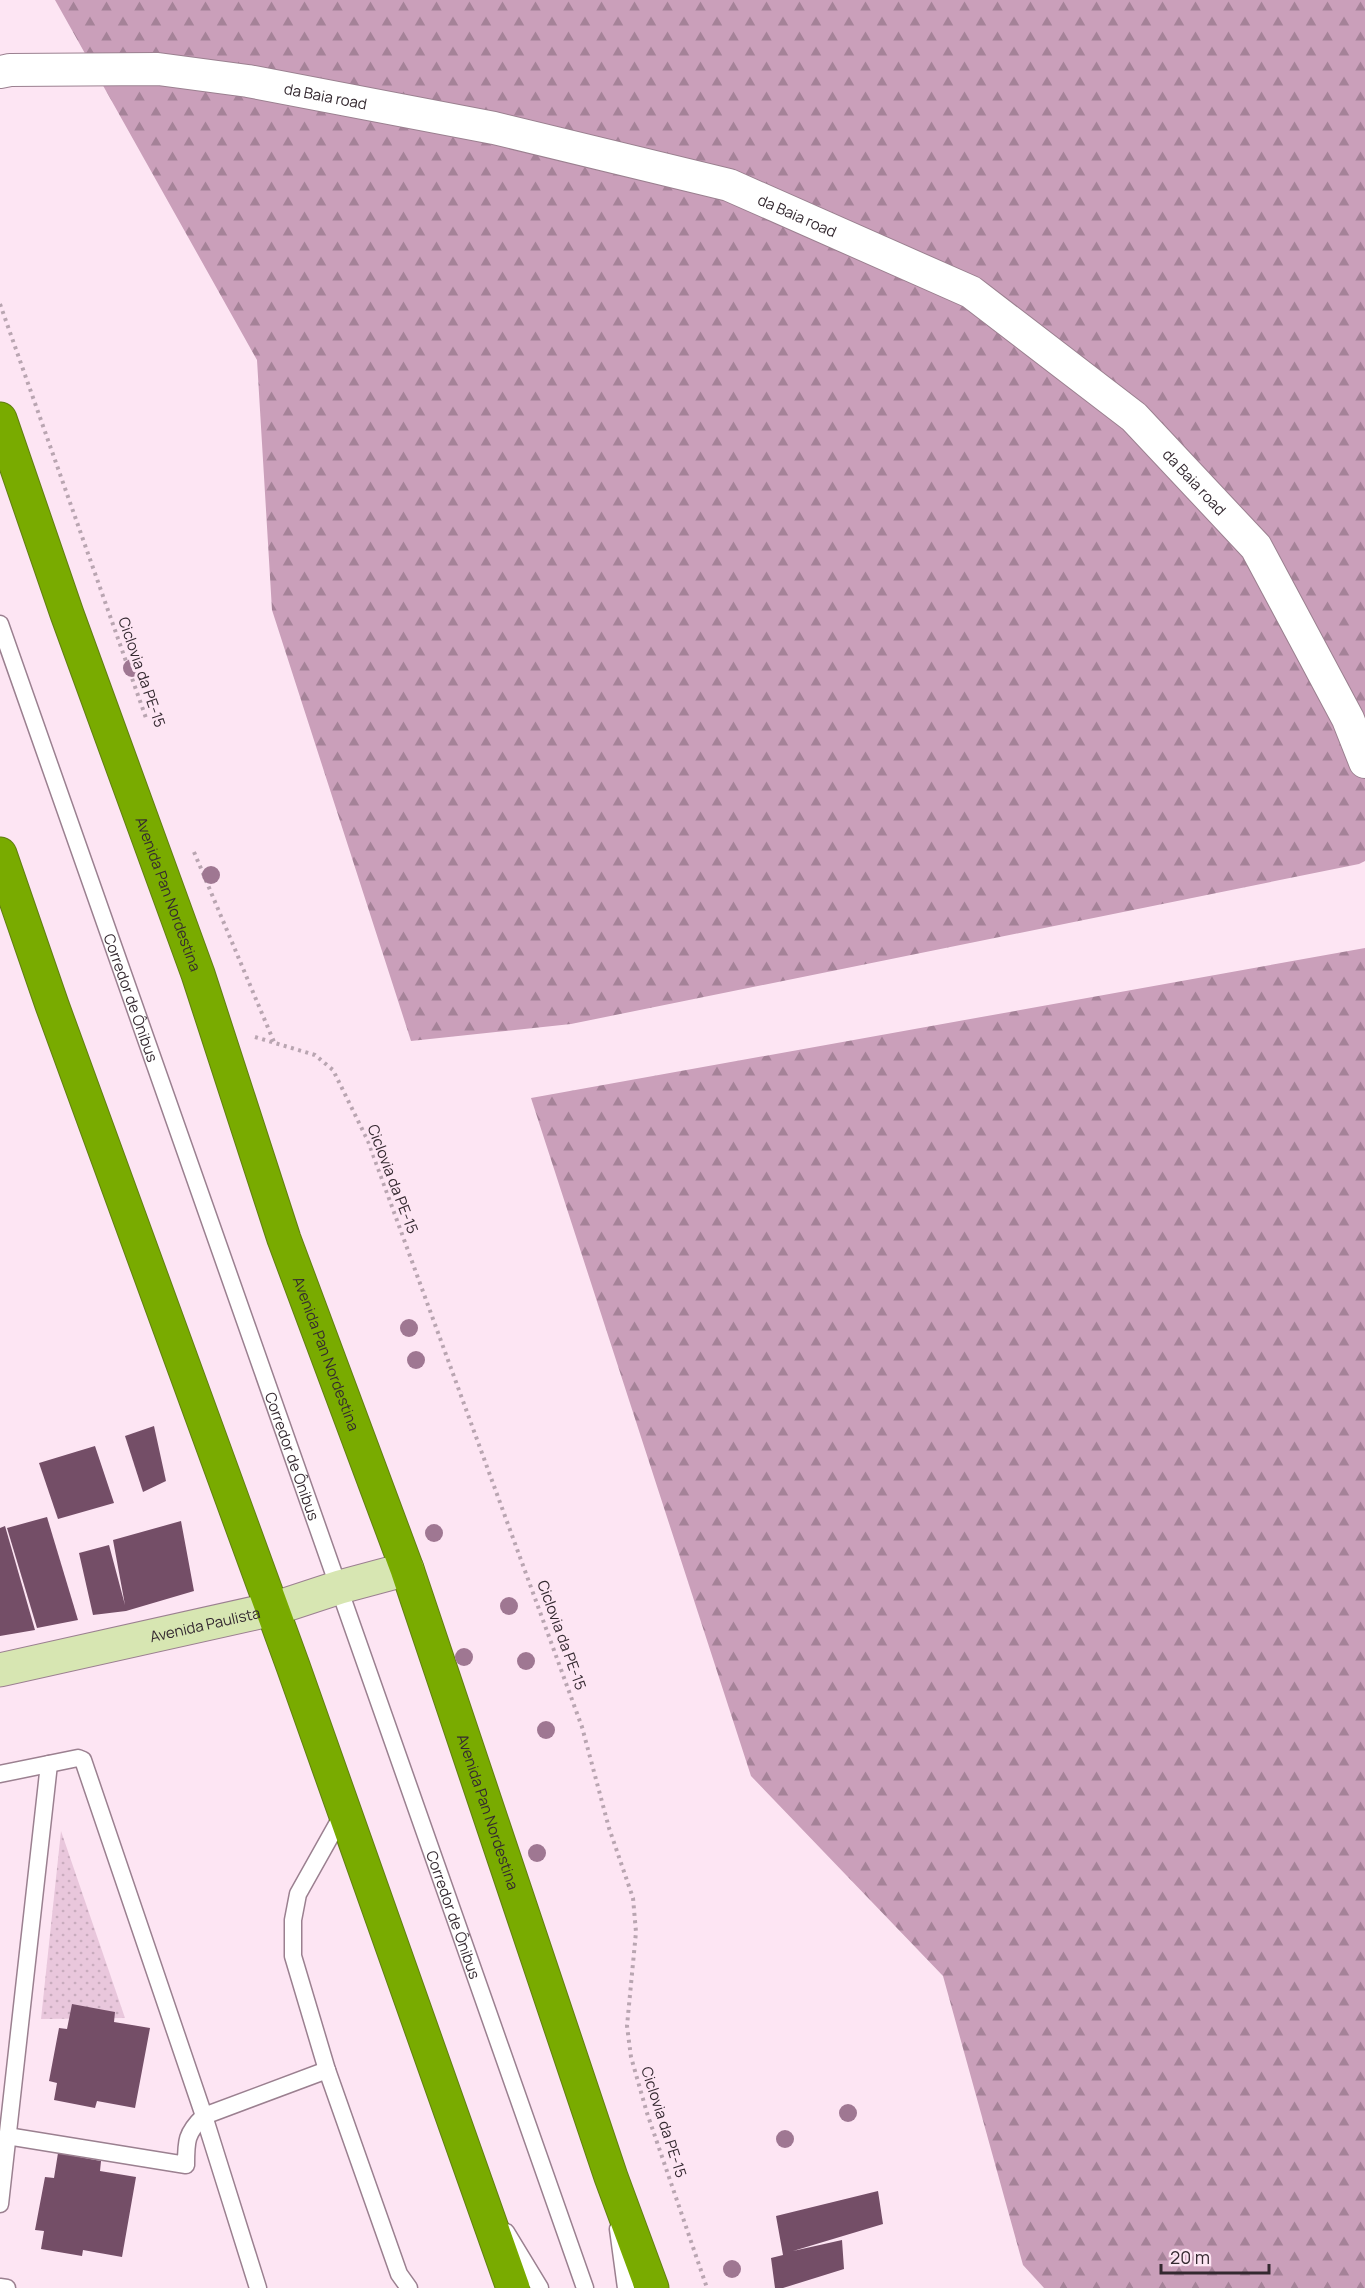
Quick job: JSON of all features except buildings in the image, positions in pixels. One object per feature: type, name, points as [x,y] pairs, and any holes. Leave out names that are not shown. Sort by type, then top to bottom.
[{"type":"highway","name":"Avenida Pan Nordestina","points":[[0,420],[67,614],[198,974],[284,1239],[407,1569],[611,2177],[652,2288]]},
{"type":"highway","points":[[0,854],[52,1005],[345,1811],[513,2288]]},
{"type":"main road","name":"Avenida Paulista","points":[[0,1670],[273,1610],[340,1587],[407,1569]]},
{"type":"street","name":"da Baia road","points":[[0,72],[10,69],[158,69],[248,81],[494,128],[729,185],[971,292],[1134,417],[1256,547],[1348,719],[1365,762]]},
{"type":"lane","name":"Corredor de Ônibus","points":[[0,624],[585,2288]]},
{"type":"lane","points":[[0,1774],[78,1758],[83,1760],[204,2116],[258,2288]]},
{"type":"lane","points":[[0,2204],[49,1764]]},
{"type":"lane","points":[[345,1811],[298,1894],[293,1920],[293,1956],[327,2070],[399,2274],[409,2288]]},
{"type":"lane","points":[[8,2136],[186,2165],[186,2141],[192,2127],[204,2116],[327,2070]]},
{"type":"lane","points":[[611,2177],[626,2288]]},
{"type":"lane","points":[[477,2186],[540,2288]]},
{"type":"lane","points":[[0,2287],[7,2288]]},
{"type":"path","name":"Ciclovia da PE-15","points":[[0,304],[149,729]]},
{"type":"path","points":[[193,850],[274,1042]]},
{"type":"path","name":"Ciclovia da PE-15","points":[[219,1037],[249,1036],[315,1055],[333,1070],[368,1141],[552,1640],[582,1727],[602,1803],[633,1898],[636,1932],[627,2026],[631,2057],[647,2113],[707,2288]]},
{"type":"shaded area","points":[[61,1831],[125,2018],[41,2019]]},
{"type":"green space","points":[[55,0],[1365,0],[1365,861],[571,1024],[411,1041],[272,610],[257,360]]},
{"type":"green space","points":[[1365,948],[1365,2288],[1044,2288],[1023,2265],[943,1976],[751,1776],[531,1098]]}]
